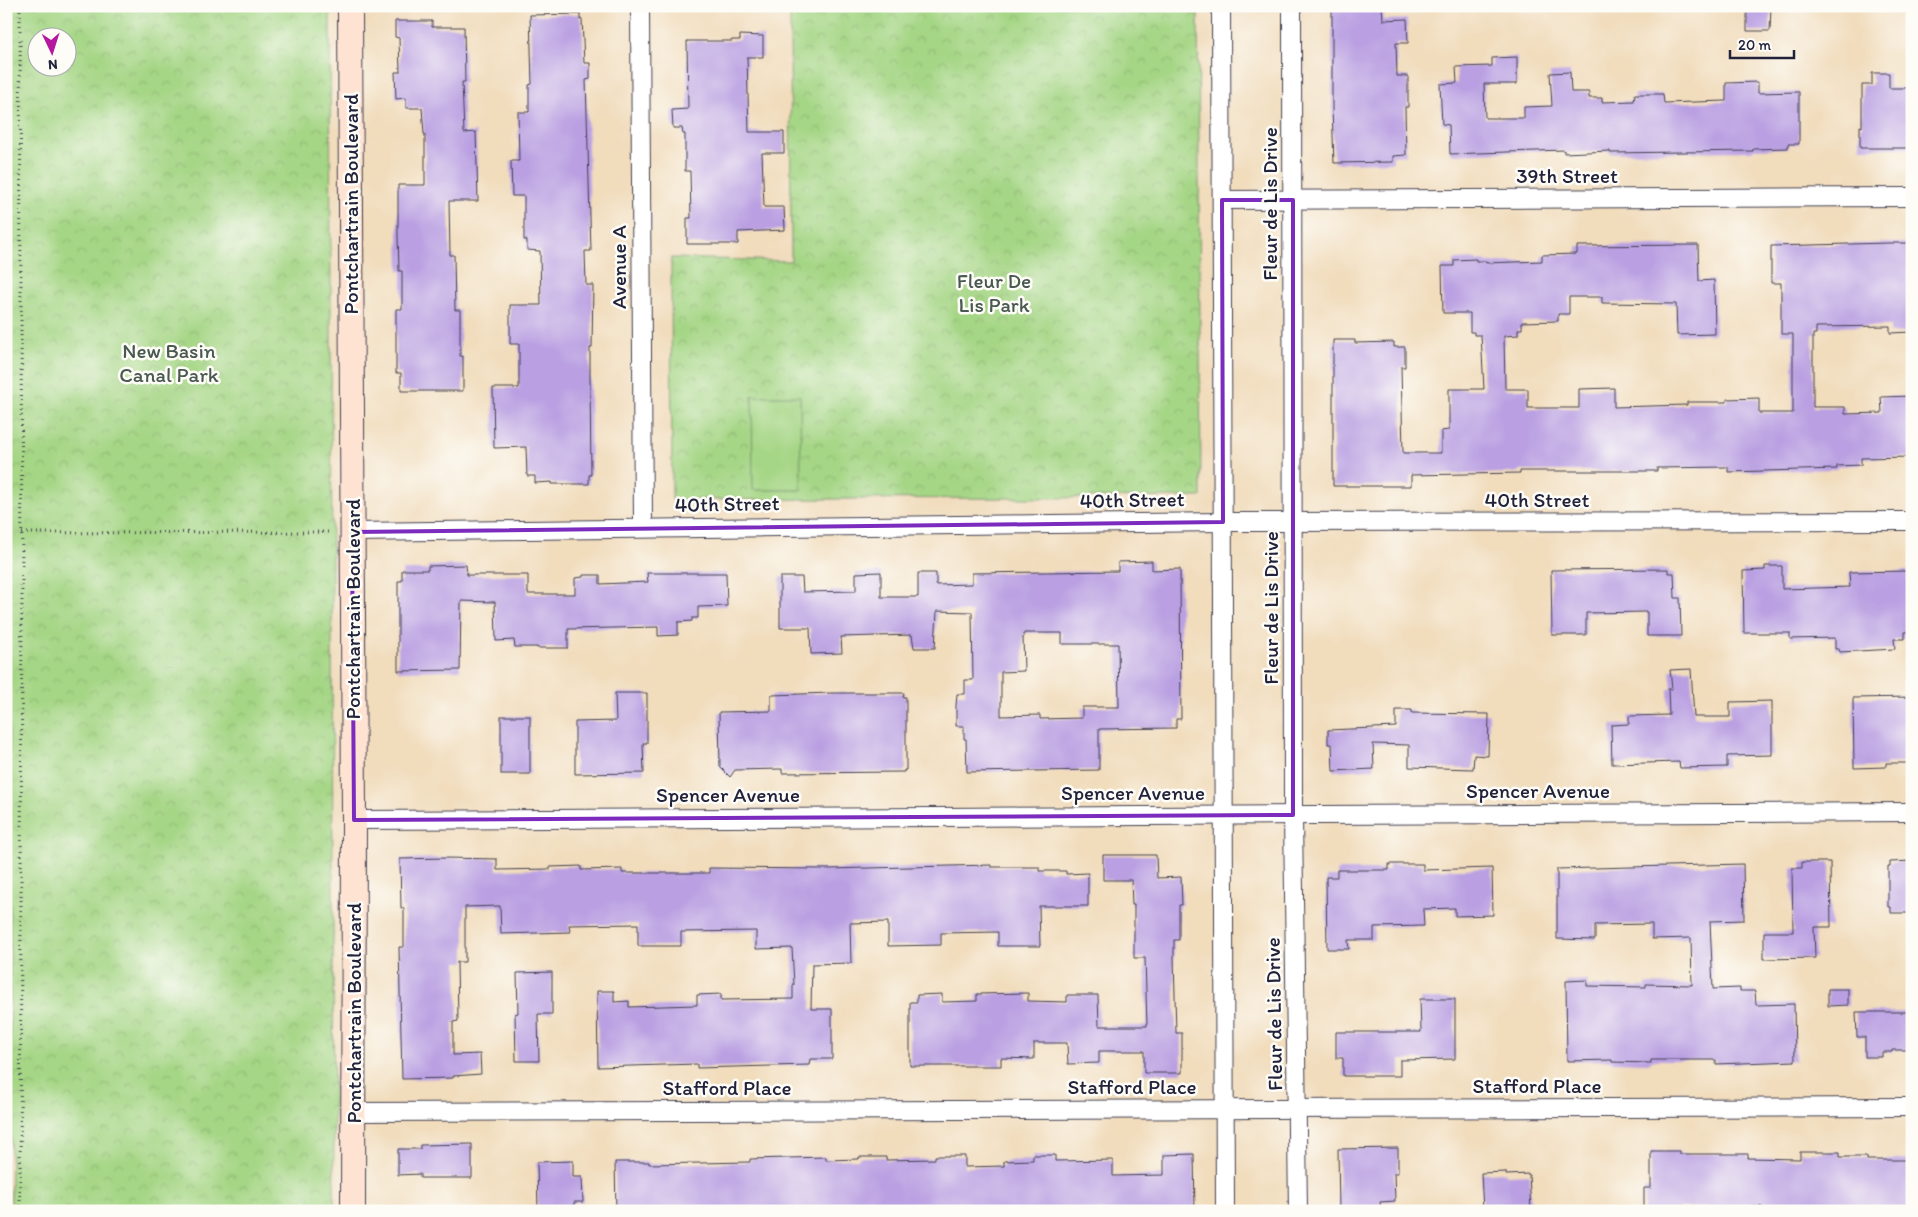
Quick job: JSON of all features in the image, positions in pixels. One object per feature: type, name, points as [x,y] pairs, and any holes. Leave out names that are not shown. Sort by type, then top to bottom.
[{"type":"main road","name":"Pontchartrain Boulevard","points":[[350,6],[354,820],[353,1211]]},
{"type":"street","name":"Avenue A","points":[[640,6],[644,527]]},
{"type":"street","points":[[1221,6],[1225,1211]]},
{"type":"street","name":"Fleur de Lis Drive","points":[[1292,6],[1293,815],[1298,1211]]},
{"type":"street","name":"39th Street","points":[[1222,200],[1912,197]]},
{"type":"street","name":"40th Street","points":[[352,532],[644,527],[1223,522],[1912,521]]},
{"type":"street","name":"Spencer Avenue","points":[[354,820],[1912,812]]},
{"type":"street","name":"Stafford Place","points":[[353,1112],[1912,1108]]},
{"type":"path","points":[[20,6],[22,534],[20,1211]]},
{"type":"path","points":[[22,534],[352,532]]},
{"type":"highlighted area","points":[[1222,200],[1293,200],[1293,815],[354,820],[352,532],[1223,522]]},
{"type":"green space","name":"New Basin Canal Park","points":[[6,6],[330,6],[334,1211],[11,1211]]},
{"type":"green space","name":"Fleur De Lis Park","points":[[790,6],[1198,6],[1201,497],[672,500],[671,258],[791,261]]},
{"type":"green space","points":[[752,396],[800,396],[801,490],[753,490]]},
{"type":"building","points":[[1332,6],[1382,6],[1383,20],[1407,19],[1408,43],[1396,43],[1397,76],[1408,76],[1408,107],[1405,107],[1406,155],[1393,156],[1393,162],[1334,163]]},
{"type":"building","points":[[1747,6],[1771,6],[1770,31],[1747,31]]},
{"type":"building","points":[[580,14],[580,20],[582,19],[584,63],[590,63],[590,79],[586,80],[591,251],[585,251],[586,285],[593,285],[592,348],[590,348],[591,475],[589,475],[589,484],[535,483],[535,476],[527,476],[526,447],[494,448],[493,388],[519,388],[519,344],[510,344],[510,305],[541,305],[540,251],[527,250],[527,240],[524,240],[524,196],[512,196],[511,161],[519,161],[518,112],[529,112],[529,85],[532,84],[530,15]]},
{"type":"building","points":[[395,21],[432,21],[432,27],[464,27],[465,82],[462,82],[464,133],[476,132],[478,201],[449,201],[450,255],[454,255],[455,310],[460,310],[460,356],[463,356],[463,391],[401,391],[401,373],[396,373],[396,309],[402,309],[402,271],[399,271],[398,185],[425,185],[425,134],[422,108],[406,108],[406,98],[396,99],[395,72],[400,72],[399,38],[395,37]]},
{"type":"building","points":[[740,35],[763,36],[763,57],[747,57],[749,132],[784,132],[784,153],[762,153],[764,207],[784,207],[785,230],[738,232],[738,244],[687,244],[687,218],[691,218],[690,171],[685,171],[685,134],[683,134],[682,128],[673,128],[672,110],[688,109],[687,41],[732,41],[740,40]]},
{"type":"building","points":[[1517,57],[1517,84],[1484,84],[1485,118],[1524,118],[1524,107],[1552,106],[1550,73],[1570,72],[1571,92],[1589,92],[1589,98],[1602,98],[1602,102],[1634,101],[1635,94],[1663,94],[1664,103],[1726,101],[1726,83],[1758,82],[1758,93],[1799,92],[1799,144],[1788,144],[1788,148],[1753,149],[1753,151],[1610,153],[1610,151],[1564,153],[1564,150],[1450,154],[1449,125],[1442,124],[1440,84],[1457,83],[1456,67],[1492,66],[1492,58]]},
{"type":"building","points":[[1872,73],[1889,73],[1889,88],[1912,88],[1912,148],[1860,148],[1862,85],[1872,85]]},
{"type":"building","points":[[1912,243],[1912,332],[1890,333],[1890,326],[1816,327],[1816,334],[1813,334],[1813,407],[1845,407],[1845,414],[1882,413],[1881,397],[1912,396],[1912,457],[1861,458],[1861,465],[1837,466],[1837,469],[1728,472],[1728,467],[1657,468],[1657,471],[1520,471],[1520,473],[1411,475],[1411,486],[1333,486],[1333,340],[1355,340],[1355,343],[1394,342],[1394,347],[1405,347],[1405,367],[1401,367],[1403,453],[1441,453],[1441,431],[1449,430],[1449,389],[1484,389],[1481,335],[1474,335],[1474,332],[1470,332],[1470,313],[1443,313],[1442,266],[1454,266],[1454,260],[1476,259],[1476,261],[1486,261],[1486,263],[1542,261],[1542,255],[1577,254],[1577,246],[1698,245],[1699,281],[1714,280],[1715,334],[1677,335],[1676,304],[1602,303],[1602,297],[1569,297],[1569,314],[1558,314],[1558,321],[1522,322],[1522,329],[1518,329],[1518,335],[1504,336],[1505,389],[1528,389],[1528,408],[1579,408],[1579,389],[1614,388],[1614,407],[1687,405],[1687,402],[1727,402],[1727,399],[1759,398],[1759,413],[1793,413],[1793,334],[1781,334],[1781,283],[1771,283],[1771,246]]},
{"type":"building","points":[[1152,561],[1152,570],[1180,569],[1181,719],[1176,719],[1176,728],[1099,729],[1099,770],[967,772],[964,726],[956,726],[956,706],[957,694],[965,694],[965,680],[973,680],[972,612],[937,611],[935,648],[914,648],[912,635],[841,637],[842,653],[811,654],[810,628],[780,628],[780,577],[802,577],[803,592],[856,591],[856,573],[881,572],[881,597],[918,597],[918,573],[936,573],[936,585],[972,584],[972,573],[1118,571],[1118,562]],"holes":[[[1024,633],[1062,633],[1062,644],[1118,644],[1119,707],[1082,707],[1082,718],[1040,719],[1040,715],[1001,716],[1001,672],[1024,671]]]},
{"type":"building","points":[[466,565],[467,575],[528,575],[528,594],[575,594],[575,578],[583,577],[583,575],[600,575],[600,584],[648,582],[647,573],[726,573],[727,606],[698,607],[698,618],[692,618],[692,621],[678,622],[678,635],[658,636],[658,627],[568,629],[568,648],[537,648],[515,647],[514,640],[496,641],[495,602],[461,601],[460,670],[398,671],[398,581],[402,581],[402,570],[428,570],[428,566]]},
{"type":"building","points":[[1765,566],[1782,566],[1782,589],[1850,587],[1849,572],[1910,571],[1912,614],[1909,615],[1909,632],[1905,632],[1905,639],[1894,639],[1895,649],[1840,652],[1839,649],[1835,649],[1835,638],[1790,639],[1790,633],[1744,633],[1743,571],[1765,570]]},
{"type":"building","points":[[1668,569],[1668,573],[1674,573],[1675,598],[1680,598],[1681,636],[1647,636],[1647,612],[1586,613],[1586,635],[1552,635],[1551,570]]},
{"type":"building","points":[[1691,669],[1694,717],[1730,717],[1730,702],[1772,701],[1772,755],[1727,756],[1727,767],[1680,768],[1679,762],[1612,764],[1611,725],[1629,724],[1629,716],[1669,715],[1668,689],[1672,689],[1670,670]]},
{"type":"building","points":[[615,693],[647,693],[647,743],[643,743],[644,773],[575,774],[575,722],[616,721]]},
{"type":"building","points":[[904,693],[903,697],[906,697],[906,770],[904,772],[782,773],[782,769],[735,770],[730,777],[720,767],[719,712],[771,711],[771,695]]},
{"type":"building","points":[[1912,697],[1912,763],[1886,763],[1886,767],[1854,768],[1853,698]]},
{"type":"building","points":[[1396,710],[1412,710],[1412,713],[1489,714],[1488,756],[1474,755],[1473,769],[1409,767],[1409,745],[1373,744],[1374,769],[1333,771],[1332,744],[1328,744],[1328,730],[1396,727]]},
{"type":"building","points":[[501,716],[530,716],[530,774],[501,774]]},
{"type":"building","points":[[1103,855],[1156,855],[1157,878],[1181,877],[1182,905],[1179,905],[1179,940],[1174,940],[1174,958],[1176,1033],[1182,1033],[1182,1073],[1144,1073],[1144,1051],[1099,1051],[1099,1063],[1068,1064],[1067,1043],[1034,1043],[1034,1059],[1001,1058],[1001,1066],[910,1066],[910,1002],[917,1002],[917,995],[942,994],[942,1002],[977,1001],[977,994],[1028,993],[1028,1001],[1067,1002],[1067,995],[1098,995],[1099,1026],[1147,1026],[1145,958],[1134,958],[1134,905],[1132,905],[1131,880],[1103,880]]},
{"type":"building","points":[[400,859],[497,859],[497,870],[550,869],[550,867],[581,866],[581,870],[622,869],[622,873],[709,873],[709,868],[828,869],[991,865],[991,867],[1039,867],[1039,871],[1066,871],[1066,874],[1088,873],[1088,906],[1039,906],[1040,946],[998,946],[998,932],[941,933],[941,945],[888,946],[888,922],[850,923],[851,963],[812,964],[811,1009],[832,1009],[832,1059],[810,1059],[809,1065],[697,1068],[697,1064],[598,1067],[597,991],[614,991],[614,1002],[629,1001],[629,1007],[697,1005],[697,995],[721,994],[721,1000],[793,999],[792,948],[756,949],[756,931],[681,932],[681,946],[638,946],[638,924],[569,925],[570,932],[501,934],[500,906],[465,907],[465,962],[457,962],[458,1021],[453,1022],[453,1055],[480,1054],[481,1074],[453,1076],[453,1078],[402,1079],[399,947],[404,947],[404,908],[401,908]]},
{"type":"building","points":[[1912,861],[1912,913],[1891,913],[1891,907],[1888,907],[1888,866],[1890,866],[1890,862]]},
{"type":"building","points":[[1802,862],[1830,862],[1831,927],[1814,927],[1815,958],[1764,959],[1764,932],[1793,932],[1792,868],[1802,868]]},
{"type":"building","points":[[1389,864],[1423,864],[1423,870],[1492,868],[1493,915],[1455,916],[1455,908],[1423,909],[1424,926],[1374,927],[1374,940],[1348,940],[1349,949],[1327,949],[1326,877],[1337,877],[1337,870],[1389,870]]},
{"type":"building","points":[[1743,864],[1744,920],[1710,921],[1713,989],[1740,988],[1740,991],[1755,991],[1756,1005],[1794,1004],[1795,1061],[1716,1064],[1716,1060],[1651,1060],[1651,1063],[1612,1062],[1612,1060],[1567,1061],[1566,981],[1587,980],[1587,986],[1646,987],[1646,984],[1692,985],[1691,938],[1652,939],[1652,924],[1595,925],[1595,940],[1557,939],[1557,869]]},
{"type":"building","points":[[552,972],[552,1014],[538,1014],[539,1061],[516,1061],[515,1014],[518,1013],[517,973]]},
{"type":"building","points":[[1828,989],[1848,989],[1848,1005],[1828,1006]]},
{"type":"building","points":[[1420,999],[1455,999],[1455,1059],[1400,1060],[1400,1076],[1343,1076],[1343,1058],[1336,1058],[1336,1032],[1421,1032]]},
{"type":"building","points":[[1856,1012],[1912,1012],[1912,1050],[1892,1050],[1892,1052],[1882,1052],[1882,1057],[1865,1057],[1865,1037],[1857,1037]]},
{"type":"building","points":[[472,1144],[472,1178],[420,1178],[420,1174],[398,1175],[398,1149],[420,1149],[420,1145]]},
{"type":"building","points":[[1398,1148],[1398,1173],[1394,1173],[1395,1201],[1380,1202],[1381,1211],[1339,1211],[1338,1149]]},
{"type":"building","points":[[1651,1151],[1680,1151],[1680,1154],[1748,1154],[1748,1158],[1800,1159],[1800,1152],[1840,1152],[1840,1157],[1867,1157],[1867,1160],[1912,1160],[1912,1211],[1762,1211],[1762,1207],[1680,1208],[1680,1211],[1644,1211],[1644,1188],[1651,1188]]},
{"type":"building","points":[[1194,1154],[1195,1211],[616,1211],[615,1162],[649,1162],[649,1164],[750,1162],[750,1159],[826,1157],[826,1160],[886,1157],[886,1160],[935,1159],[935,1156],[965,1156],[965,1167],[1004,1166],[1004,1161],[1033,1160],[1033,1155],[1055,1155],[1055,1161],[1113,1160],[1113,1176],[1164,1175],[1164,1155]]},
{"type":"building","points":[[573,1161],[573,1177],[582,1177],[583,1202],[574,1202],[574,1211],[538,1211],[537,1162]]},
{"type":"building","points":[[1506,1172],[1506,1175],[1529,1174],[1531,1211],[1483,1211],[1481,1173]]}]
